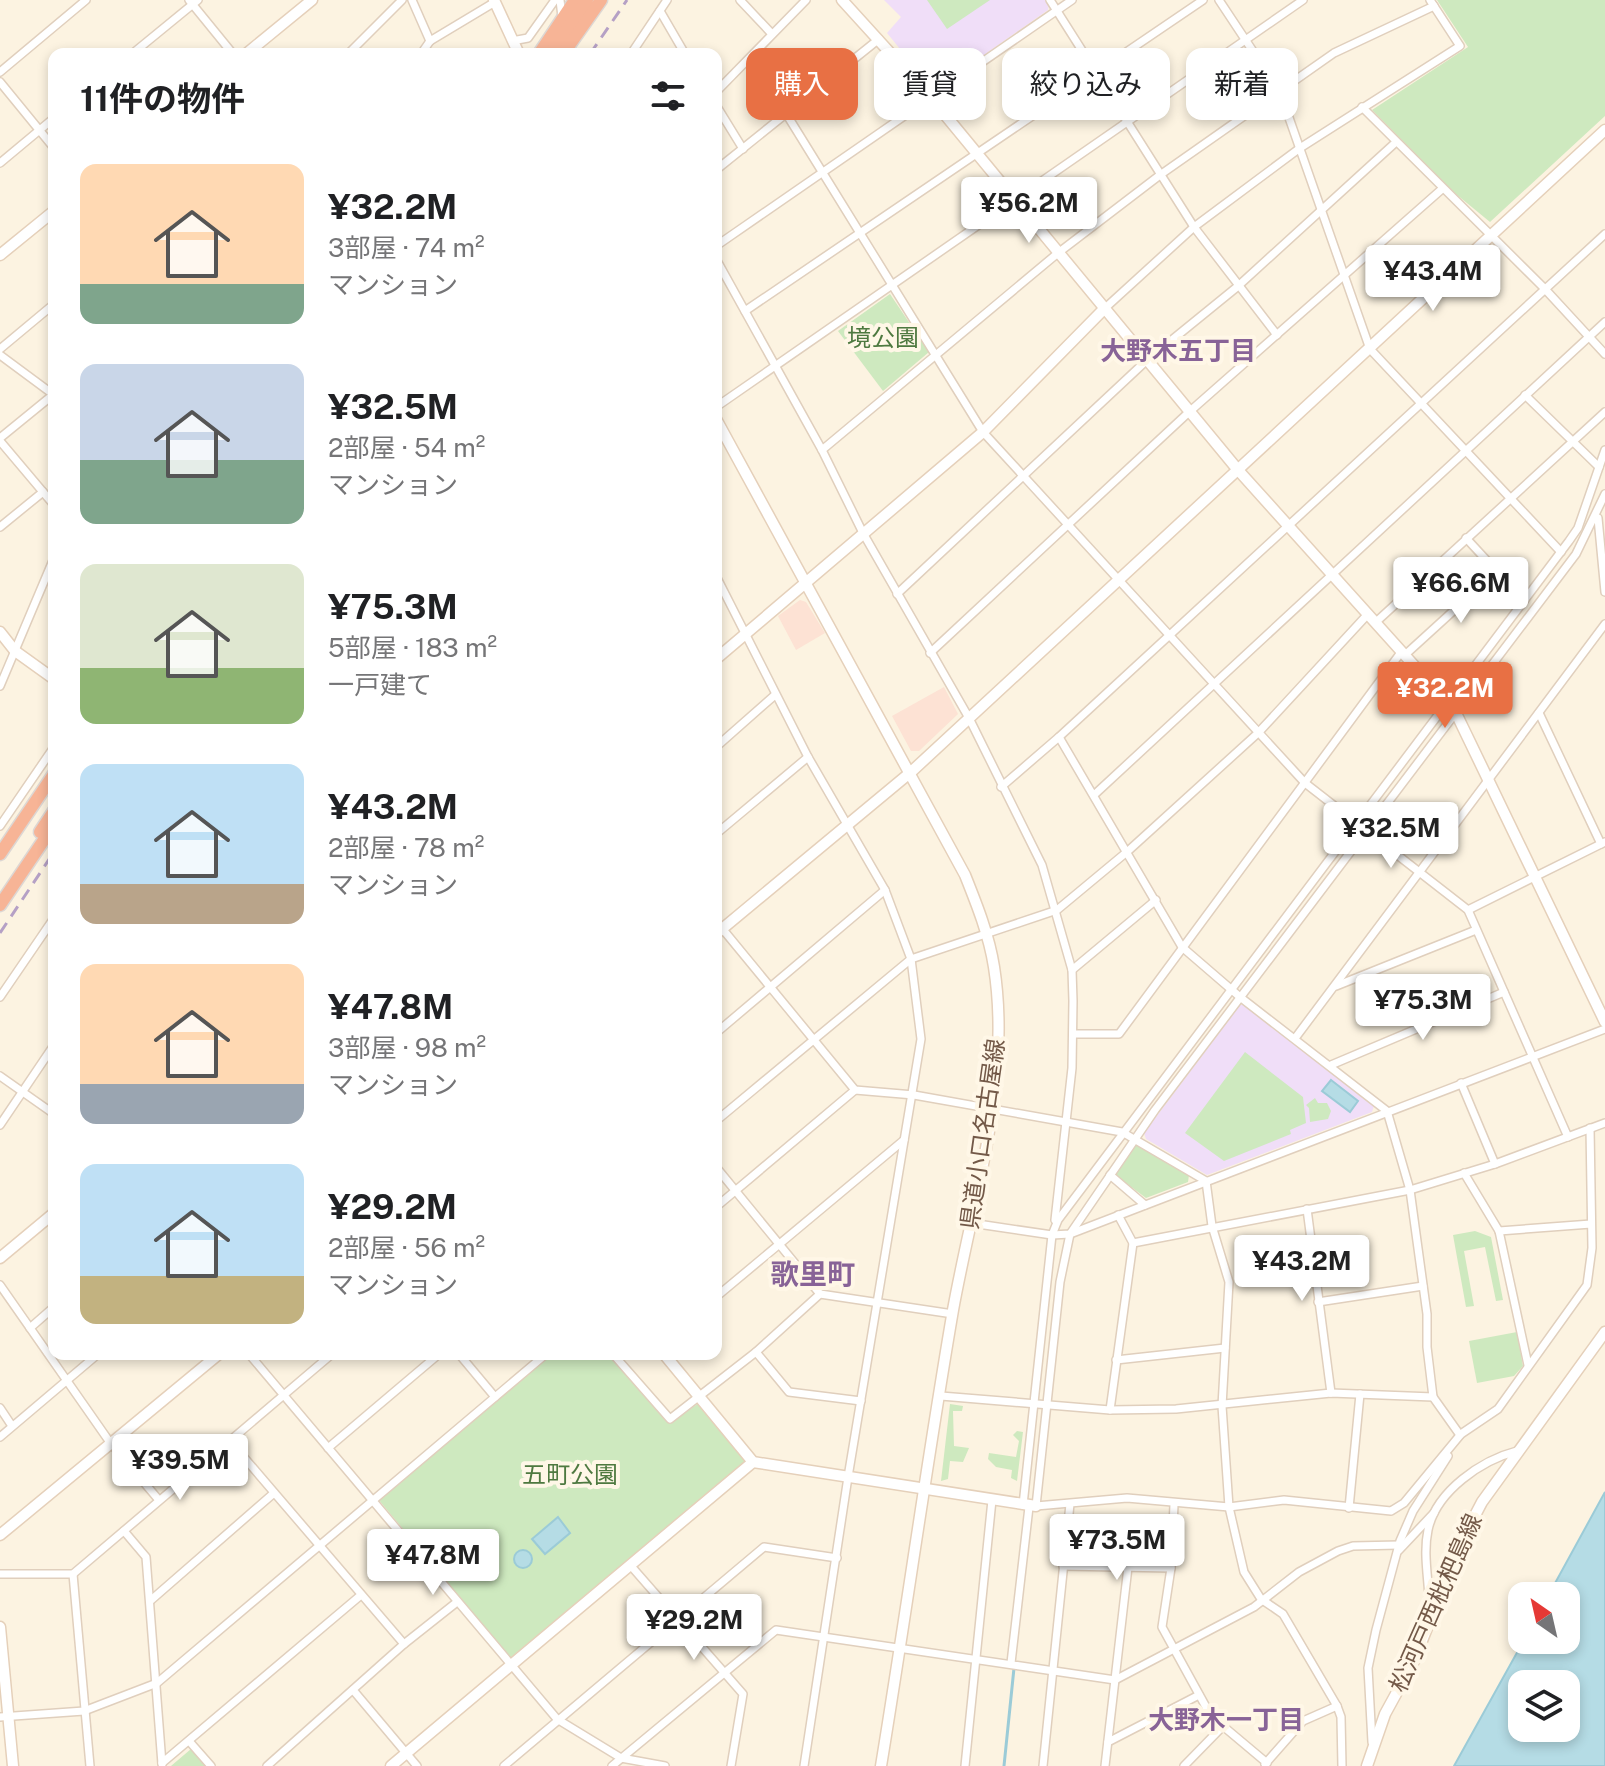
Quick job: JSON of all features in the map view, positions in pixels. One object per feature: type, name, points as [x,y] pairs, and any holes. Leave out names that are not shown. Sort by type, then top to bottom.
[{"type":"highway","points":[[543,48],[575,0]]},
{"type":"highway","points":[[554,48],[587,0]]},
{"type":"highway","points":[[567,48],[601,0]]},
{"type":"highway","points":[[577,48],[609,0]]},
{"type":"highway","points":[[0,854],[48,782]]},
{"type":"highway","points":[[0,868],[48,797]]},
{"type":"highway","points":[[0,891],[48,820]]},
{"type":"highway","points":[[0,905],[48,834]]},
{"type":"highway","points":[[0,914],[30,860]]},
{"type":"street","points":[[0,72],[86,0]]},
{"type":"street","points":[[253,48],[312,0]]},
{"type":"street","points":[[354,48],[402,0]]},
{"type":"street","points":[[412,0],[430,41]]},
{"type":"street","points":[[557,0],[563,19]]},
{"type":"street","points":[[518,48],[557,0]]},
{"type":"street","points":[[635,48],[667,0]]},
{"type":"street","points":[[740,0],[772,34]]},
{"type":"street","points":[[722,86],[806,0]]},
{"type":"street","points":[[842,0],[887,48]]},
{"type":"street","points":[[1050,0],[1079,48]]},
{"type":"street","points":[[986,61],[1072,0]]},
{"type":"street","points":[[1135,48],[1203,0]]},
{"type":"street","points":[[1219,0],[1250,48]]},
{"type":"street","points":[[1170,90],[1303,0]]},
{"type":"street","points":[[425,48],[430,41],[494,1],[515,48]]},
{"type":"street","points":[[139,48],[193,2],[228,48]]},
{"type":"street","points":[[722,654],[983,432],[1103,310],[1194,227],[1300,148],[1460,46],[1432,3],[1334,53],[1298,79]]},
{"type":"street","points":[[660,11],[682,48]]},
{"type":"street","points":[[858,56],[879,39]]},
{"type":"street","points":[[0,82],[48,141]]},
{"type":"street","points":[[1362,107],[1488,237],[1544,288],[1605,354]]},
{"type":"street","points":[[722,115],[743,149]]},
{"type":"street","points":[[722,165],[781,120]]},
{"type":"street","points":[[790,120],[937,353],[983,432],[1305,783],[1468,910],[1568,1137]]},
{"type":"street","points":[[722,242],[901,120]]},
{"type":"street","points":[[949,120],[1188,413],[1455,711],[1601,1003],[1605,1022]]},
{"type":"street","points":[[745,311],[1029,120]]},
{"type":"street","points":[[722,403],[1125,120],[1194,227],[1237,287],[1277,335]]},
{"type":"street","points":[[822,450],[1058,253],[1160,175],[1240,120]]},
{"type":"street","points":[[1290,120],[1370,349],[1561,552]]},
{"type":"street","points":[[0,163],[48,123]]},
{"type":"street","points":[[722,925],[911,772],[1605,130]]},
{"type":"street","points":[[897,594],[1146,361],[1237,287],[1395,143]]},
{"type":"street","points":[[930,653],[1188,413],[1442,189]]},
{"type":"street","points":[[0,255],[48,216]]},
{"type":"street","points":[[1001,787],[1605,234]]},
{"type":"street","points":[[722,270],[822,450],[863,533],[969,718],[1031,842],[1057,910],[1072,970],[1074,1034],[1059,1192],[1033,1405],[1030,1506]]},
{"type":"street","points":[[48,309],[0,352],[48,389]]},
{"type":"street","points":[[1094,795],[1605,322]]},
{"type":"street","points":[[1525,395],[1599,467]]},
{"type":"street","points":[[48,399],[0,440],[48,498]]},
{"type":"street","points":[[722,1116],[911,959],[1057,910],[1128,851],[1258,733],[1372,618],[1605,412]]},
{"type":"street","name":"県道小口名古屋線","points":[[722,430],[965,875],[987,935],[999,1012],[991,1107],[953,1314],[881,1766]]},
{"type":"street","points":[[1052,1235],[1070,1198],[1357,824],[1446,700],[1578,528],[1605,450]]},
{"type":"street","points":[[0,527],[43,492]]},
{"type":"street","points":[[1011,1663],[1030,1506],[1047,1406],[1060,1282],[1070,1234],[1133,1138],[1576,554],[1598,515],[1605,494]]},
{"type":"street","points":[[1598,515],[1605,592]]},
{"type":"street","points":[[1466,538],[1524,601]]},
{"type":"street","points":[[0,686],[48,572]]},
{"type":"street","points":[[1074,1034],[1119,1034],[1404,653],[1496,572]]},
{"type":"street","points":[[722,589],[808,757],[885,890],[911,959],[921,1039],[848,1477],[804,1766]]},
{"type":"street","points":[[1296,1037],[1605,624]]},
{"type":"street","points":[[0,632],[15,651],[48,675]]},
{"type":"street","points":[[722,742],[775,695]]},
{"type":"street","points":[[1468,910],[1603,843],[1539,713]]},
{"type":"street","points":[[1059,737],[1182,947],[1240,997],[1296,1037],[1387,1111],[1410,1190],[1433,1397],[1461,1434]]},
{"type":"street","points":[[0,826],[48,756]]},
{"type":"street","points":[[722,829],[808,757]]},
{"type":"street","points":[[31,780],[48,775]]},
{"type":"street","points":[[722,1028],[885,890]]},
{"type":"street","points":[[1072,970],[1156,900]]},
{"type":"street","points":[[0,997],[48,927]]},
{"type":"street","points":[[1334,987],[1476,930]]},
{"type":"street","points":[[722,932],[855,1090]]},
{"type":"street","points":[[1331,1065],[1504,992]]},
{"type":"street","points":[[971,1223],[1052,1235],[1070,1234],[1605,1029]]},
{"type":"street","points":[[0,1125],[48,1054]]},
{"type":"street","points":[[0,1076],[48,1110]]},
{"type":"street","points":[[1461,1083],[1495,1164]]},
{"type":"street","points":[[722,1202],[855,1090],[991,1107],[1122,1132],[1206,1181]]},
{"type":"street","points":[[1133,1243],[1410,1190],[1495,1164],[1605,1123]]},
{"type":"street","points":[[669,1360],[753,1462],[1030,1506],[1127,1498],[1174,1505],[1229,1507],[1284,1500],[1391,1511],[1404,1503],[1461,1434],[1498,1409],[1587,1285],[1593,1164],[1590,1128]]},
{"type":"street","points":[[722,1292],[904,1140]]},
{"type":"street","points":[[1593,1164],[1605,1162]]},
{"type":"street","points":[[1464,1173],[1499,1231],[1528,1365]]},
{"type":"street","points":[[722,1174],[820,1294],[953,1314]]},
{"type":"street","points":[[1110,1175],[1145,1205]]},
{"type":"street","points":[[1206,1181],[1212,1226],[1229,1282],[1222,1406],[1229,1507],[1244,1572],[1263,1601],[1283,1614],[1337,1706],[1341,1717],[1341,1763]]},
{"type":"street","points":[[1307,1209],[1331,1393]]},
{"type":"street","points":[[1110,1410],[1133,1243],[1118,1215]]},
{"type":"street","points":[[0,1258],[48,1218]]},
{"type":"street","points":[[1499,1231],[1591,1224]]},
{"type":"street","points":[[0,1285],[48,1355]]},
{"type":"street","points":[[1318,1302],[1423,1286]]},
{"type":"street","points":[[618,1360],[670,1419],[756,1352],[820,1294]]},
{"type":"street","points":[[30,1328],[48,1312]]},
{"type":"street","name":"松河戸西枇杷島線","points":[[1367,1766],[1460,1544],[1517,1451],[1605,1332]]},
{"type":"street","points":[[1116,1360],[1225,1348]]},
{"type":"street","points":[[756,1352],[789,1392],[861,1401]]},
{"type":"street","points":[[51,1360],[109,1441],[158,1499]]},
{"type":"street","points":[[0,1437],[91,1360]]},
{"type":"street","points":[[0,1535],[109,1441],[211,1360]]},
{"type":"street","points":[[254,1360],[557,1719],[621,1758],[662,1766]]},
{"type":"street","points":[[0,1574],[73,1574],[325,1360]]},
{"type":"street","points":[[328,1448],[432,1360]]},
{"type":"street","points":[[464,1360],[495,1397]]},
{"type":"street","points":[[5,1717],[84,1711],[157,1683],[539,1360]]},
{"type":"street","points":[[941,1396],[1110,1410],[1222,1406],[1331,1393],[1433,1397]]},
{"type":"street","points":[[1349,1508],[1360,1394]]},
{"type":"street","points":[[0,1408],[12,1426]]},
{"type":"street","points":[[1372,1749],[1368,1668],[1398,1548],[1413,1511],[1461,1434]]},
{"type":"street","points":[[230,1441],[404,1644]]},
{"type":"street","points":[[612,1766],[776,1630],[1115,1680],[1263,1601],[1299,1572],[1338,1551],[1353,1546],[1398,1548],[1436,1512],[1466,1477],[1495,1457],[1517,1451]]},
{"type":"street","points":[[391,1766],[753,1462]]},
{"type":"street","points":[[150,1601],[274,1493]]},
{"type":"street","points":[[965,1766],[992,1500]]},
{"type":"street","points":[[1043,1766],[1070,1504]]},
{"type":"street","points":[[1174,1505],[1171,1568],[1162,1627],[1211,1716],[1265,1764],[1303,1721],[1337,1706]]},
{"type":"street","points":[[1428,1622],[1428,1528],[1436,1512]]},
{"type":"street","points":[[124,1531],[146,1557],[162,1765]]},
{"type":"street","points":[[504,1766],[764,1547],[837,1558]]},
{"type":"street","points":[[631,1566],[743,1694],[731,1766]]},
{"type":"street","points":[[1063,1566],[1171,1568]]},
{"type":"street","points":[[1105,1766],[1128,1567]]},
{"type":"street","points":[[73,1574],[90,1766]]},
{"type":"street","points":[[162,1765],[361,1595]]},
{"type":"street","points":[[267,1766],[404,1644],[457,1602]]},
{"type":"street","points":[[0,1627],[5,1717],[13,1766]]},
{"type":"street","points":[[353,1690],[417,1766]]},
{"type":"street","points":[[1108,1742],[1199,1695]]},
{"type":"street","points":[[1184,1766],[1223,1726]]},
{"type":"street","points":[[189,1741],[211,1766]]},
{"type":"shaded area","points":[[884,0],[1046,0],[1049,5],[1048,10],[986,54],[986,48],[899,48],[887,33],[901,17]]},
{"type":"shaded area","points":[[800,600],[806,602],[825,633],[796,650],[778,616]]},
{"type":"shaded area","points":[[944,687],[958,714],[919,751],[911,751],[892,716]]},
{"type":"shaded area","points":[[1240,1005],[1245,1005],[1374,1106],[1372,1112],[1207,1175],[1146,1139],[1144,1133]]},
{"type":"green space","points":[[927,0],[990,0],[947,29]]},
{"type":"green space","points":[[1437,0],[1605,0],[1605,116],[1490,222],[1451,190],[1372,110],[1468,47]]},
{"type":"green space","name":"境公園","points":[[890,294],[929,352],[883,391],[838,331]]},
{"type":"green space","points":[[1245,1052],[1303,1097],[1306,1123],[1290,1130],[1291,1134],[1224,1161],[1185,1133]]},
{"type":"green space","points":[[1315,1098],[1318,1103],[1327,1103],[1331,1111],[1328,1119],[1310,1122],[1306,1105]]},
{"type":"green space","points":[[1135,1142],[1189,1175],[1188,1182],[1146,1198],[1114,1174]]},
{"type":"green space","points":[[1475,1231],[1491,1237],[1503,1300],[1496,1301],[1485,1247],[1464,1251],[1474,1306],[1466,1307],[1453,1235]]},
{"type":"green space","points":[[1517,1332],[1523,1366],[1514,1376],[1477,1383],[1469,1341]]},
{"type":"green space","name":"五町公園","points":[[542,1360],[616,1360],[671,1422],[699,1403],[745,1456],[744,1467],[510,1658],[378,1499]]},
{"type":"green space","points":[[950,1404],[963,1406],[962,1411],[953,1411],[954,1446],[969,1448],[963,1462],[950,1461],[948,1479],[941,1481]]},
{"type":"green space","points":[[1017,1431],[1023,1432],[1017,1481],[1011,1478],[1012,1470],[996,1467],[988,1459],[989,1453],[1016,1457],[1019,1441],[1013,1435]]},
{"type":"green space","points":[[191,1749],[205,1766],[171,1766]]},
{"type":"water","points":[[1331,1080],[1358,1101],[1350,1112],[1322,1091]]},
{"type":"water","points":[[1605,1492],[1605,1766],[1454,1766],[1516,1654],[1580,1654],[1580,1582],[1556,1582]]},
{"type":"water","points":[[558,1517],[570,1533],[545,1554],[532,1539]]},
{"type":"water","points":[[523,1550],[532,1559],[523,1568],[514,1559]]},
{"type":"waterway","points":[[1004,1766],[1014,1668]]},
{"type":"railway","points":[[594,48],[627,0]]},
{"type":"railway","points":[[0,933],[48,861]]},
{"type":"district","name":"大野木五丁目","points":[[1178,351]]},
{"type":"district","name":"歌里町","points":[[813,1274]]},
{"type":"district","name":"大野木一丁目","points":[[1226,1720]]}]
